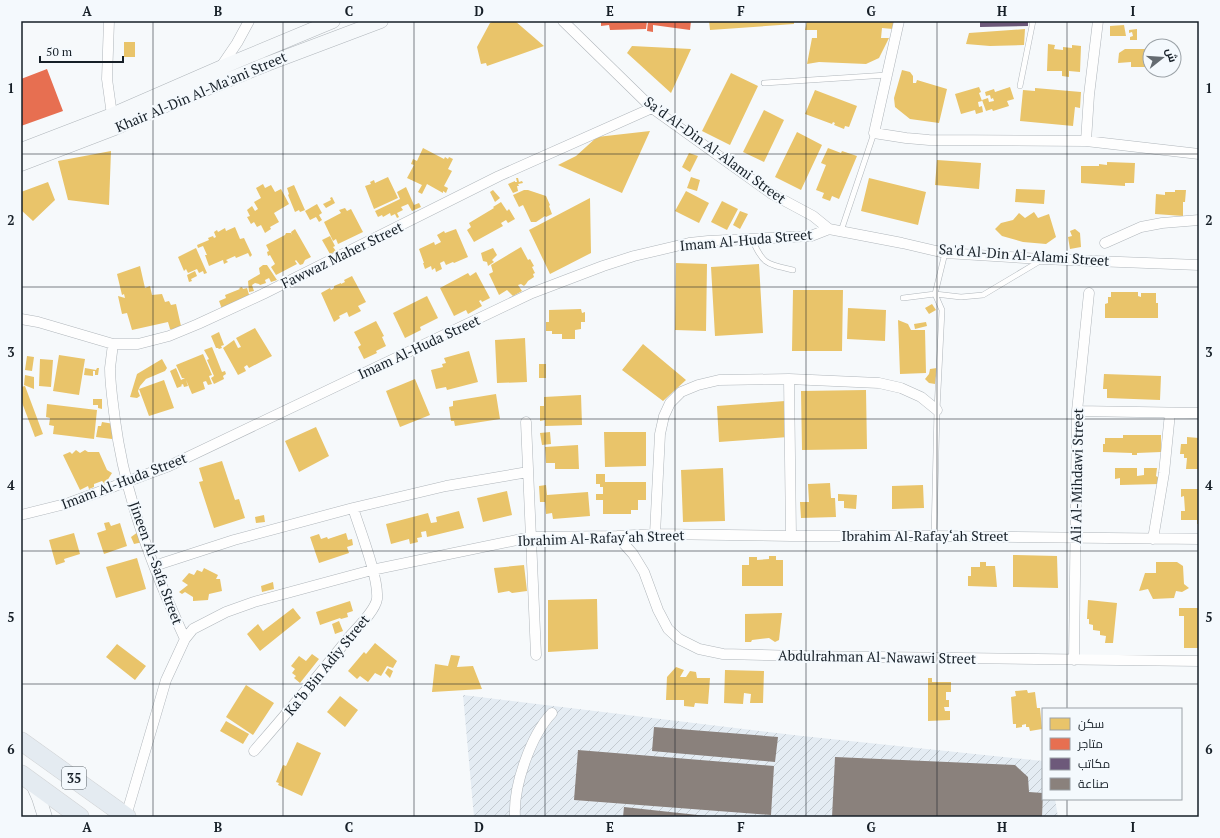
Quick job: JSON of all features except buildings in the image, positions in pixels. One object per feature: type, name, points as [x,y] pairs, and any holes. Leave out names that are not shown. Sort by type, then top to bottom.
[{"type":"highway","name":"35","points":[[21,740],[126,816]]},
{"type":"highway","name":"35","points":[[26,778],[80,817]]},
{"type":"street","points":[[109,21],[107,79],[112,115]]},
{"type":"street","points":[[220,68],[237,43],[249,21]]},
{"type":"street","name":"Khair Al-Din Al-Ma'ani Street","points":[[21,164],[115,128],[166,105],[267,64],[381,21]]},
{"type":"street","points":[[563,21],[581,38]]},
{"type":"street","points":[[570,21],[581,38]]},
{"type":"street","points":[[899,21],[874,133],[928,140],[1086,141],[1199,154]]},
{"type":"street","points":[[1086,141],[1089,95],[1098,21]]},
{"type":"street","name":"Khair Al-Din Al-Ma'ani Street","points":[[21,150],[112,115],[329,22]]},
{"type":"street","name":"Sa'd Al-Din Al-Alami Street","points":[[581,38],[652,108],[772,194],[812,216],[829,229],[944,252],[1042,259],[1199,265]]},
{"type":"street","name":"Fawwaz Maher Street","points":[[21,319],[38,322],[113,344],[138,344],[169,336],[269,291],[499,176],[652,108]]},
{"type":"street","name":"Sa'd Al-Din Al-Alami Street","points":[[1105,243],[1141,227],[1162,223],[1199,220]]},
{"type":"street","name":"Imam Al-Huda Street","points":[[21,515],[69,503],[169,466],[539,290],[602,266],[634,256],[689,243],[811,236],[829,229]]},
{"type":"street","name":"Ali Al-Mihdawi Street","points":[[1074,660],[1077,411],[1089,293]]},
{"type":"street","name":"Jineen Al-Safa Street","points":[[113,344],[110,369],[111,386],[117,436],[127,482],[134,508],[154,566],[185,639]]},
{"type":"street","points":[[655,534],[660,434],[664,416],[670,403],[681,392],[698,385],[719,380],[789,380],[879,383],[901,388],[921,397],[937,410]]},
{"type":"street","points":[[789,380],[791,536]]},
{"type":"street","points":[[1077,411],[1199,413]]},
{"type":"street","points":[[1153,540],[1164,473],[1170,413]]},
{"type":"street","points":[[526,422],[536,655]]},
{"type":"street","points":[[154,566],[234,540],[354,508],[446,486],[528,472]]},
{"type":"street","name":"Ka‘b Bin Adiy Street","points":[[254,751],[304,694],[376,602],[377,594],[372,570],[354,508]]},
{"type":"street","name":"Ibrahim Al-Rafay‘ah Street","points":[[126,816],[166,680],[185,639],[193,629],[226,612],[254,602],[372,570],[531,537],[655,534],[934,536],[1153,540],[1199,539]]},
{"type":"street","name":"Abdulrahman Al-Nawawi Street","points":[[617,536],[633,554],[644,572],[658,610],[668,629],[679,639],[699,649],[723,654],[793,656],[1199,661]]},
{"type":"street","points":[[515,817],[514,806],[527,757],[536,734],[552,712]]},
{"type":"street","points":[[26,778],[40,798],[45,817]]},
{"type":"lane","points":[[1020,86],[1033,21]]},
{"type":"lane","points":[[764,83],[887,75]]},
{"type":"lane","points":[[842,231],[874,133]]},
{"type":"lane","points":[[752,240],[762,259],[770,265],[793,270]]},
{"type":"lane","points":[[934,536],[937,410],[942,310],[935,294],[944,252]]},
{"type":"lane","points":[[903,298],[935,294],[961,297],[983,295],[1042,259]]},
{"type":"shaded area","points":[[463,695],[802,736],[1042,761],[1042,800],[1055,800],[1058,817],[474,817]]}]
